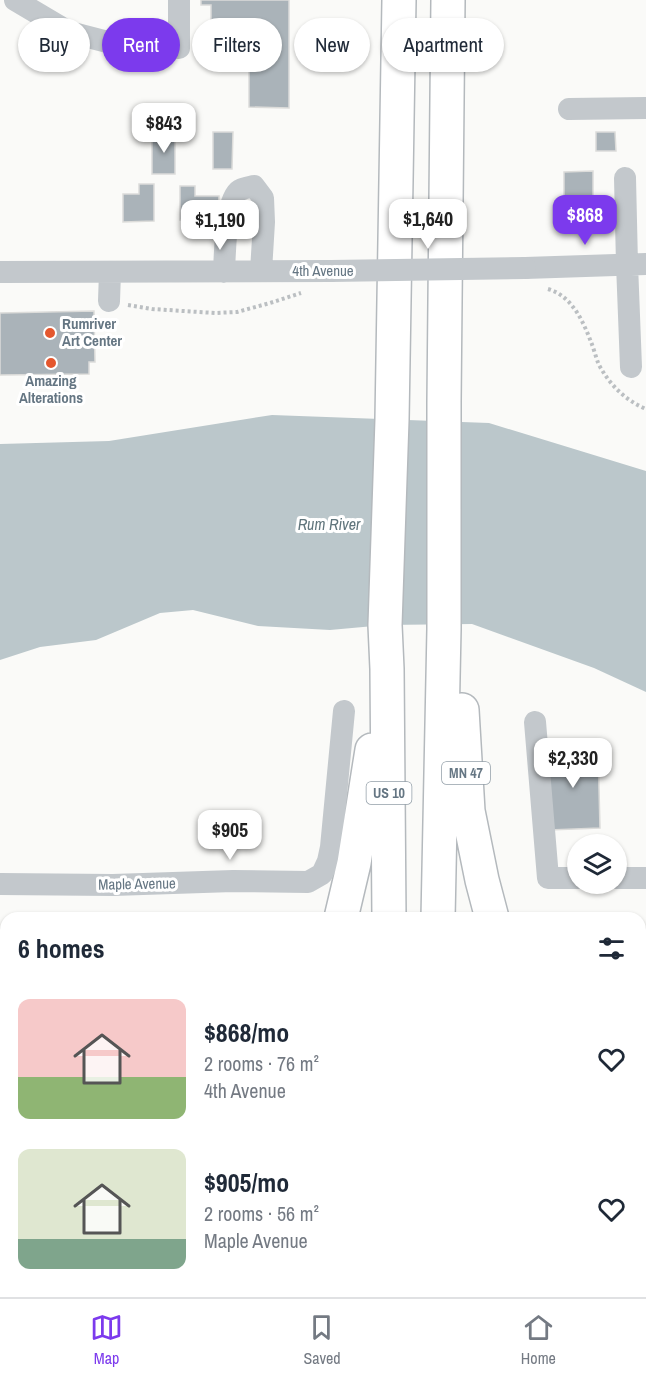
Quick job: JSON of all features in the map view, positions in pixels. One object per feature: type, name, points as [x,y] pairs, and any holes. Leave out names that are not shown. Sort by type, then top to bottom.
[{"type":"highway","name":"US 10","points":[[389,912],[385,625],[392,420],[399,0]]},
{"type":"highway","points":[[438,912],[444,629],[448,0]]},
{"type":"highway","name":"MN 47","points":[[444,629],[456,647],[468,811],[490,912]]},
{"type":"highway","points":[[343,912],[354,863],[387,669]]},
{"type":"street","points":[[15,0],[69,32],[123,46],[179,48],[179,0]]},
{"type":"street","points":[[569,109],[646,108]]},
{"type":"street","points":[[626,178],[636,264],[631,367]]},
{"type":"street","points":[[224,272],[230,210],[240,190],[254,186],[263,198],[261,271]]},
{"type":"street","name":"4th Avenue","points":[[0,272],[331,271],[636,264]]},
{"type":"street","points":[[109,301],[110,272]]},
{"type":"street","name":"Maple Avenue","points":[[0,884],[308,882],[322,874],[331,847],[344,711]]},
{"type":"street","points":[[535,722],[548,878],[567,878]]},
{"type":"street","points":[[627,878],[646,878]]},
{"type":"path","points":[[542,289],[564,297],[579,315],[599,364],[617,390],[632,403],[646,409]]},
{"type":"path","points":[[109,301],[152,309],[215,314],[237,312],[301,293],[310,293]]},
{"type":"water","name":"Rum River","points":[[272,415],[489,423],[646,471],[646,692],[594,668],[472,624],[385,625],[330,630],[258,626],[193,610],[160,613],[96,640],[40,647],[0,660],[0,444],[109,441]]},
{"type":"building","points":[[201,0],[289,0],[289,108],[249,107],[249,72],[282,72],[282,18],[211,18],[211,5],[201,5]]},
{"type":"building","points":[[213,132],[233,132],[232,169],[213,169]]},
{"type":"building","points":[[596,132],[615,132],[616,151],[596,151]]},
{"type":"building","points":[[152,135],[175,135],[175,174],[152,174]]},
{"type":"building","points":[[593,171],[593,227],[564,227],[564,172]]},
{"type":"building","points":[[139,184],[154,184],[154,221],[123,222],[123,194],[139,194]]},
{"type":"building","points":[[180,186],[195,186],[195,196],[219,196],[218,214],[202,214],[202,220],[180,220]]},
{"type":"building","points":[[94,311],[95,362],[89,362],[89,374],[0,375],[0,313]]},
{"type":"building","points":[[598,748],[600,828],[549,830],[546,749]]},
{"type":"place","name":"Rumriver Art Center","points":[[50,333]]},
{"type":"place","name":"Amazing Alterations","points":[[51,363]]}]
